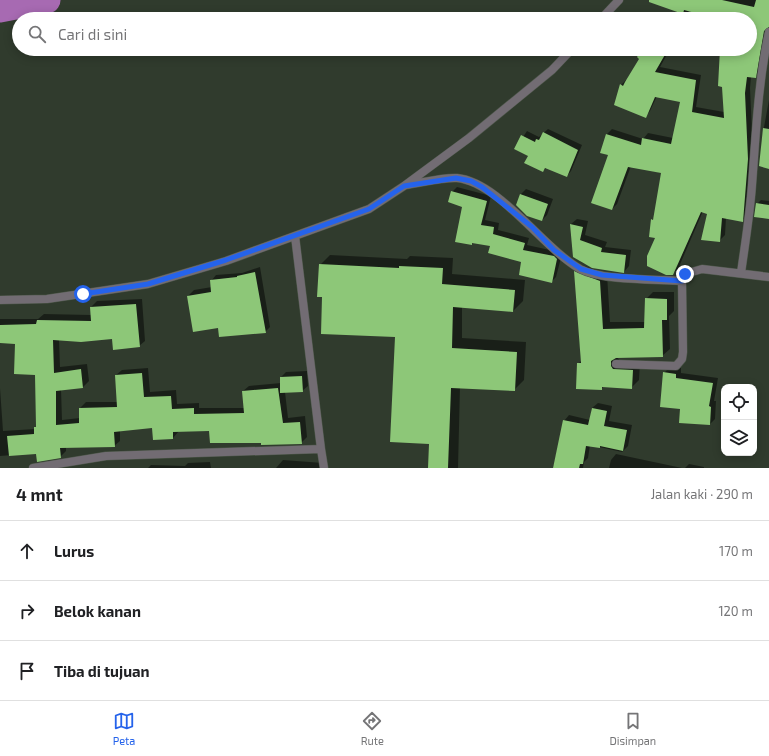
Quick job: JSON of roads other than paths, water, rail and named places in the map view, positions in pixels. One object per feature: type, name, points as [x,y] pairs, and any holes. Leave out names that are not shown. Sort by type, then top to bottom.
[{"type":"street","points":[[607,12],[619,0]]},
{"type":"street","points":[[741,273],[752,186],[759,90],[769,32]]},
{"type":"street","points":[[0,300],[47,299],[148,284],[226,260],[369,209],[404,186],[469,138],[552,70],[565,56]]},
{"type":"street","points":[[404,186],[456,178],[471,181],[500,200],[532,227],[554,250],[581,269],[602,275],[682,281]]},
{"type":"street","points":[[295,236],[324,468]]},
{"type":"street","points":[[616,364],[676,366],[680,363],[683,352],[682,281],[685,274],[702,269],[769,276]]},
{"type":"street","points":[[33,468],[106,456],[321,449]]},
{"type":"waterway","points":[[0,9],[47,0]]}]
